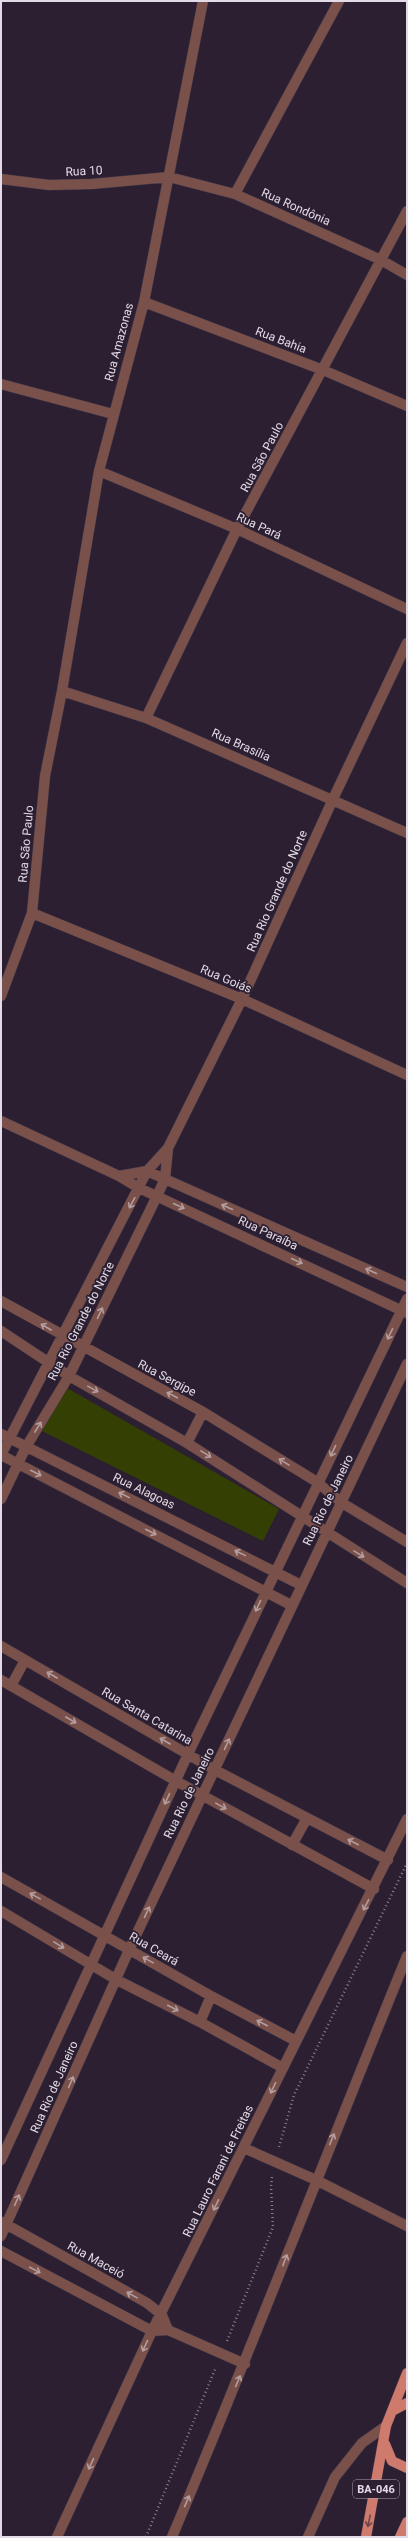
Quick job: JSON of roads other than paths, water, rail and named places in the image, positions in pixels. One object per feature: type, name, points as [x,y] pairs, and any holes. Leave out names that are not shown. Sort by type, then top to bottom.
[{"type":"main road","name":"BA-046","points":[[366,2537],[386,2426],[407,2373]]},
{"type":"main road","points":[[392,2411],[407,2403]]},
{"type":"main road","points":[[384,2442],[392,2461],[407,2468]]},
{"type":"main road","points":[[400,2537],[407,2522]]},
{"type":"street","name":"Rua Amazonas","points":[[62,691],[99,471],[144,302],[202,1]]},
{"type":"street","points":[[235,194],[339,1]]},
{"type":"street","name":"Rua 10","points":[[1,179],[49,185],[92,184],[168,177]]},
{"type":"street","name":"Rua Rondônia","points":[[168,177],[235,194],[381,260],[407,275]]},
{"type":"street","name":"Rua São Paulo","points":[[146,718],[237,530],[407,211]]},
{"type":"street","name":"Rua Bahia","points":[[144,302],[323,370],[407,406]]},
{"type":"street","points":[[1,384],[113,414]]},
{"type":"street","name":"Rua Pará","points":[[99,471],[237,530],[407,609]]},
{"type":"street","name":"Rua Rio Grande do Norte","points":[[1,1455],[5,1436],[62,1336],[140,1188],[147,1171],[168,1148],[242,999],[332,799],[407,643]]},
{"type":"street","name":"Rua São Paulo","points":[[1,996],[32,913],[45,776],[62,691]]},
{"type":"street","name":"Rua Brasília","points":[[62,691],[146,718],[407,833]]},
{"type":"street","name":"Rua Goiás","points":[[32,913],[242,999],[407,1075]]},
{"type":"street","name":"Rua Paraíba","points":[[1,1121],[405,1312]]},
{"type":"street","name":"Rua Rio Grande do Norte","points":[[1,1499],[26,1447],[69,1376],[157,1196],[165,1179],[168,1148]]},
{"type":"street","points":[[119,1176],[147,1171]]},
{"type":"street","name":"Rua Paraíba","points":[[147,1171],[407,1287]]},
{"type":"street","name":"Rua Rio de Janeiro","points":[[1,2160],[188,1754],[275,1570],[303,1515],[317,1482],[405,1312],[407,1299]]},
{"type":"street","name":"Rua Sergipe","points":[[1,1301],[83,1348],[203,1412],[317,1482],[342,1503],[407,1542]]},
{"type":"street","points":[[1,1331],[69,1376],[187,1443],[303,1515],[326,1533],[407,1583]]},
{"type":"street","name":"Rua Rio de Janeiro","points":[[1,2236],[4,2224],[117,1980],[129,1950],[215,1770],[291,1605],[342,1503],[407,1364]]},
{"type":"street","points":[[187,1443],[203,1412]]},
{"type":"street","name":"Rua Alagoas","points":[[5,1436],[275,1570],[301,1585]]},
{"type":"street","points":[[1,1455],[291,1605]]},
{"type":"street","name":"Rua Santa Catarina","points":[[1,1646],[215,1770],[388,1860]]},
{"type":"street","points":[[11,1686],[26,1660]]},
{"type":"street","points":[[1,1680],[292,1846],[374,1889]]},
{"type":"street","points":[[292,1846],[307,1818]]},
{"type":"street","name":"Rua Lauro Farani de Freitas","points":[[57,2537],[152,2331],[162,2315],[296,2041],[374,1889],[407,1819]]},
{"type":"street","name":"Rua Ceará","points":[[1,1877],[211,1996],[296,2041]]},
{"type":"street","points":[[1,1911],[117,1980],[200,2022],[283,2068]]},
{"type":"street","points":[[172,2537],[245,2364],[316,2180],[407,1956]]},
{"type":"street","points":[[200,2022],[211,1996]]},
{"type":"street","points":[[244,2148],[316,2180],[407,2226]]},
{"type":"street","name":"Rua Maceió","points":[[4,2224],[146,2303],[162,2315]]},
{"type":"street","points":[[1,2251],[152,2331],[168,2330],[245,2364]]},
{"type":"street","points":[[162,2315],[168,2330]]},
{"type":"street","points":[[308,2537],[335,2477],[362,2443],[386,2426]]}]
